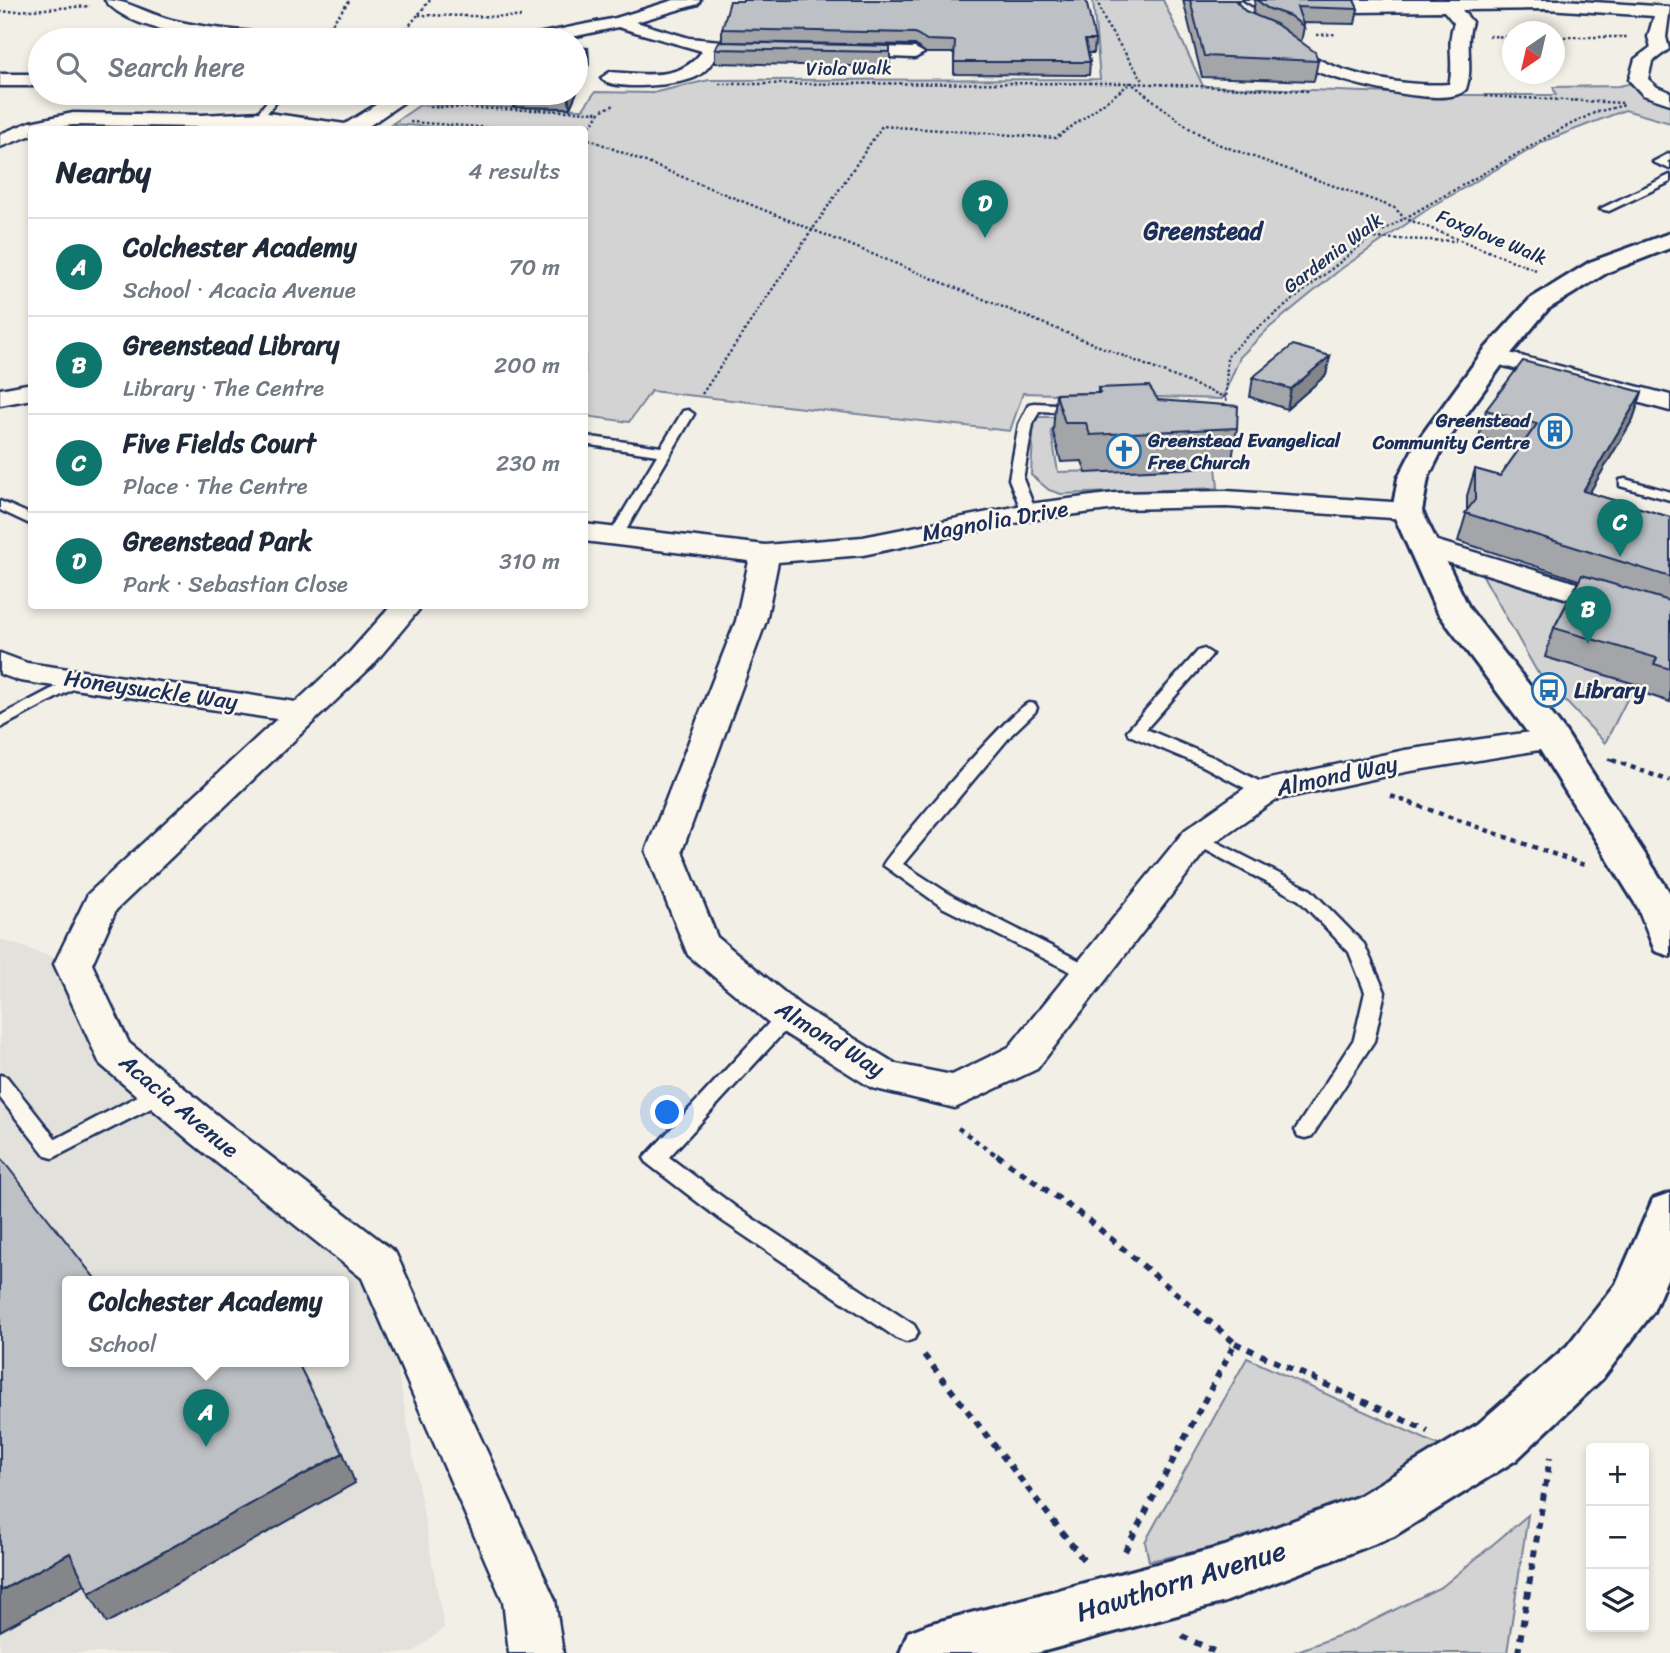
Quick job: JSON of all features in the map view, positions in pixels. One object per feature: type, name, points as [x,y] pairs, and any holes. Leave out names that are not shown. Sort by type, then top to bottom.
[{"type":"street","points":[[588,29],[692,0]]},
{"type":"street","points":[[115,2],[145,18],[184,28]]},
{"type":"street","points":[[1249,4],[1339,6],[1394,3],[1603,3],[1667,12],[1657,37],[1660,50],[1644,59],[1638,80],[1641,85],[1670,98]]},
{"type":"street","points":[[1264,32],[1281,38],[1310,62],[1375,84],[1428,92],[1457,89],[1462,67],[1455,51],[1456,36],[1463,22],[1454,3]]},
{"type":"street","points":[[619,22],[671,42],[713,49],[780,50]]},
{"type":"street","points":[[611,78],[647,79],[690,72],[700,66],[713,49]]},
{"type":"street","points":[[821,51],[915,52]]},
{"type":"street","points":[[0,79],[28,80]]},
{"type":"street","points":[[356,126],[389,105]]},
{"type":"street","points":[[37,126],[73,119],[201,121],[261,118],[320,126]]},
{"type":"street","points":[[0,141],[28,130]]},
{"type":"street","points":[[1670,240],[1569,283],[1539,304],[1494,356],[1432,443],[1413,478],[1407,511],[1453,610],[1552,740],[1658,907],[1670,941]]},
{"type":"street","points":[[1494,356],[1670,403]]},
{"type":"street","points":[[0,397],[28,392]]},
{"type":"street","name":"Magnolia Drive","points":[[588,533],[765,554],[863,546],[1029,512],[1175,498],[1289,501],[1407,511]]},
{"type":"street","points":[[1424,546],[1670,621]]},
{"type":"street","name":"Almond Way","points":[[765,554],[751,621],[664,852],[701,945],[787,1016],[886,1077],[955,1092],[1023,1058],[1087,973],[1197,838],[1264,791],[1330,775],[1552,740]]},
{"type":"street","name":"Acacia Avenue","points":[[404,609],[361,659],[101,903],[73,964],[114,1053],[379,1265],[528,1600],[536,1653]]},
{"type":"street","name":"Honeysuckle Way","points":[[0,662],[20,671],[303,713]]},
{"type":"street","name":"Hawthorn Avenue","points":[[929,1653],[1101,1598],[1225,1574],[1374,1517],[1497,1442],[1585,1362],[1635,1297],[1670,1213]]},
{"type":"lane","points":[[264,111],[269,105]]},
{"type":"lane","points":[[1670,156],[1658,162],[1670,166]]},
{"type":"lane","points":[[1605,209],[1670,178]]},
{"type":"lane","points":[[1029,512],[1016,480],[1026,424],[1034,407],[1087,410]]},
{"type":"lane","points":[[615,537],[688,414]]},
{"type":"lane","points":[[588,441],[665,452]]},
{"type":"lane","points":[[1625,483],[1670,496]]},
{"type":"lane","points":[[0,505],[28,519]]},
{"type":"lane","points":[[1205,654],[1135,731],[1209,762],[1264,791]]},
{"type":"lane","points":[[0,723],[78,680]]},
{"type":"lane","points":[[1029,708],[1006,730],[892,865],[948,902],[1087,973]]},
{"type":"lane","points":[[1197,838],[1305,895],[1357,949],[1375,992],[1364,1041],[1306,1130]]},
{"type":"lane","points":[[787,1016],[655,1158],[729,1214],[906,1332]]},
{"type":"lane","points":[[0,1083],[52,1150],[162,1093]]},
{"type":"path","points":[[328,28],[350,0]]},
{"type":"path","points":[[407,28],[430,0]]},
{"type":"path","points":[[1097,0],[1107,24],[1144,82]]},
{"type":"path","points":[[0,12],[115,2]]},
{"type":"path","points":[[418,15],[530,17],[556,28]]},
{"type":"path","points":[[1565,37],[1657,37]]},
{"type":"path","points":[[1026,75],[1027,85]]},
{"type":"path","name":"Viola Walk","points":[[719,84],[913,81],[1027,85],[1144,82],[1320,92]]},
{"type":"path","points":[[688,414],[882,126],[1056,138],[1131,83]]},
{"type":"path","name":"Foxglove Walk","points":[[1131,83],[1189,128],[1215,143],[1395,208],[1404,218],[1569,283]]},
{"type":"path","points":[[1480,97],[1625,103],[1631,89],[1641,85]]},
{"type":"path","name":"Gardenia Walk","points":[[1225,422],[1227,357],[1244,339],[1370,238],[1563,128],[1596,112],[1625,107],[1625,103]]},
{"type":"path","points":[[417,105],[600,112],[614,105]]},
{"type":"path","points":[[588,130],[600,112]]},
{"type":"path","points":[[368,119],[458,126]]},
{"type":"path","points":[[588,138],[1227,398]]},
{"type":"path","points":[[1370,238],[1460,241]]},
{"type":"path","points":[[1330,775],[1644,886]]},
{"type":"path","points":[[954,1125],[1090,1221],[1235,1343],[1478,1454]]},
{"type":"path","points":[[906,1332],[1101,1598],[1235,1343]]},
{"type":"path","points":[[1518,1653],[1551,1450],[1524,1417]]},
{"type":"shaded area","points":[[1093,0],[1163,0],[1203,86],[1447,95],[1556,95],[1553,87],[1619,86],[1637,82],[1670,99],[1670,123],[1625,110],[1545,141],[1431,207],[1341,269],[1269,328],[1240,357],[1222,399],[1023,393],[1010,431],[651,391],[629,422],[588,416],[588,126],[392,124],[420,105],[583,109],[595,92],[652,93],[709,80],[1100,79]]},
{"type":"shaded area","points":[[1034,417],[1078,417],[1080,428],[1051,431],[1058,472],[1194,469],[1195,444],[1214,445],[1218,488],[1061,494],[1049,490],[1031,475]]},
{"type":"shaded area","points":[[1482,574],[1662,630],[1605,743],[1536,670]]},
{"type":"shaded area","points":[[0,939],[73,964],[114,1053],[379,1265],[444,1628],[413,1653],[0,1653]]},
{"type":"shaded area","points":[[1247,1358],[1445,1448],[1347,1506],[1270,1537],[1149,1561],[1145,1542]]},
{"type":"shaded area","points":[[1528,1515],[1507,1653],[1292,1653],[1354,1630],[1443,1586]]},
{"type":"building","points":[[1086,0],[1095,40],[1085,40],[1090,62],[954,62],[955,41],[927,40],[915,33],[722,29],[730,1]]},
{"type":"building","points":[[1190,0],[1235,0],[1245,11],[1276,24],[1315,52],[1318,61],[1204,56]]},
{"type":"building","points":[[1257,0],[1354,0],[1358,9],[1297,7],[1304,27],[1290,16],[1267,8]]},
{"type":"building","points":[[719,42],[890,46],[890,52],[715,49]]},
{"type":"building","points":[[1293,345],[1330,356],[1291,389],[1253,377]]},
{"type":"building","points":[[1523,361],[1642,392],[1583,491],[1670,517],[1670,577],[1465,513],[1475,500],[1475,469],[1500,476],[1537,424],[1486,410]]},
{"type":"building","points":[[1149,386],[1158,400],[1238,406],[1237,428],[1090,435],[1086,423],[1065,423],[1056,394],[1100,393],[1098,388]]},
{"type":"building","points":[[1582,575],[1670,601],[1670,669],[1654,664],[1657,658],[1554,628]]},
{"type":"building","points":[[0,1157],[93,1276],[62,1276],[62,1367],[300,1367],[343,1453],[89,1593],[70,1553],[0,1591]]},
{"type":"place","name":"Greenstead Park","points":[[985,238]]},
{"type":"place","name":"Greenstead Community Centre","points":[[1555,431]]},
{"type":"place","name":"Greenstead Evangelical Free Church","points":[[1124,451]]},
{"type":"place","name":"Five Fields Court","points":[[1620,557]]},
{"type":"place","name":"Greenstead Library","points":[[1588,644]]},
{"type":"place","name":"Library","points":[[1549,690]]},
{"type":"place","name":"Colchester Academy","points":[[206,1447]]},
{"type":"district","name":"Greenstead","points":[[1203,231]]}]
